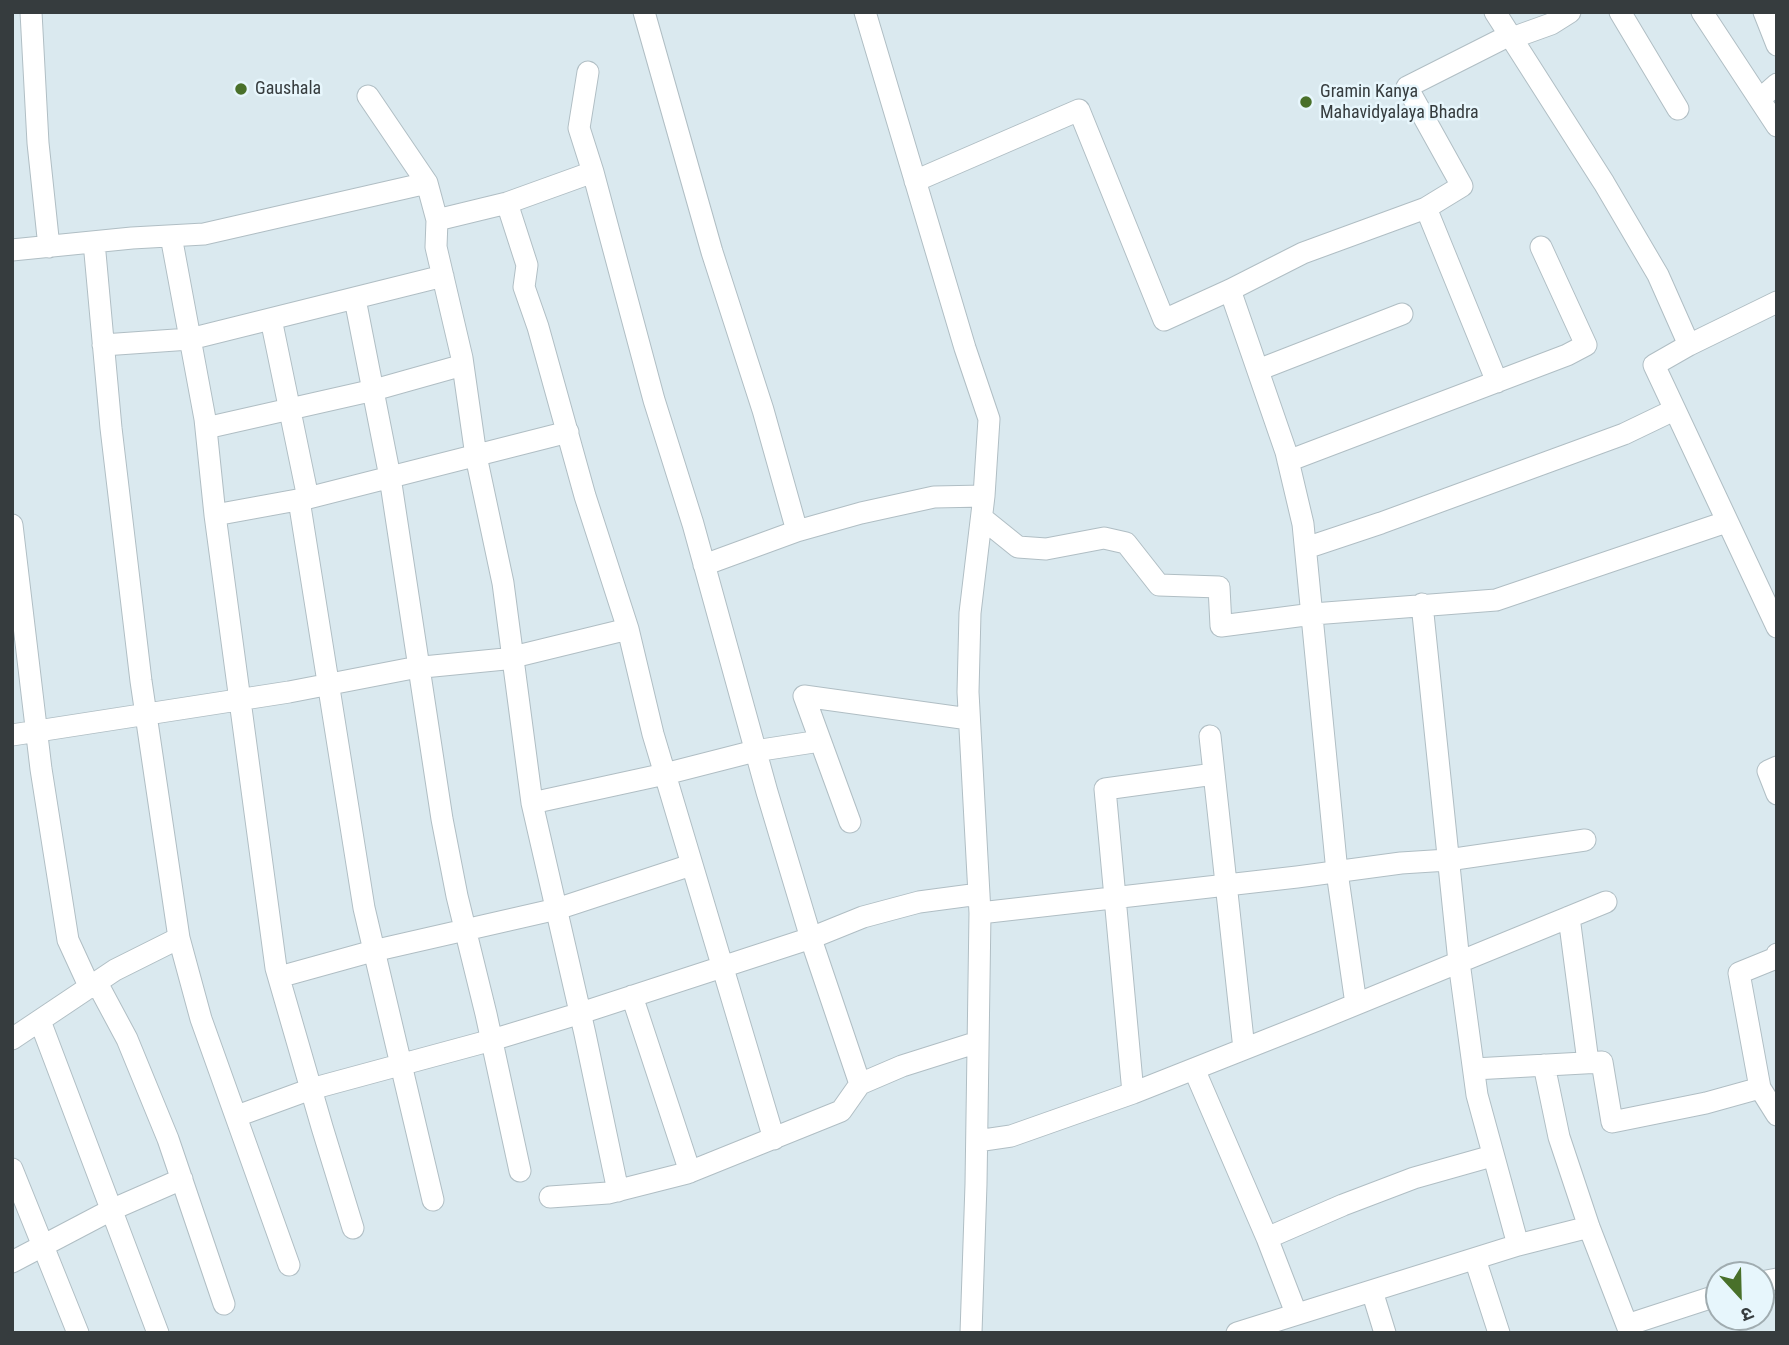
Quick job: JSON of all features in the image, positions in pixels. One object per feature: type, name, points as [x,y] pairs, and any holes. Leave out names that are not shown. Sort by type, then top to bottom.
[{"type":"street","points":[[31,12],[38,143],[49,247]]},
{"type":"street","points":[[644,12],[712,252],[764,410],[797,531]]},
{"type":"street","points":[[865,12],[965,348],[989,419],[982,518],[971,613],[968,692],[979,903],[971,1333]]},
{"type":"street","points":[[1495,12],[1604,183],[1658,275],[1689,345]]},
{"type":"street","points":[[915,181],[1079,110],[1164,320],[1303,253],[1426,208],[1462,186],[1407,87],[1511,36],[1551,24],[1570,12]]},
{"type":"street","points":[[1620,12],[1678,109]]},
{"type":"street","points":[[1702,12],[1777,126]]},
{"type":"street","points":[[1764,12],[1777,45]]},
{"type":"street","points":[[588,72],[579,128],[755,751],[811,938],[860,1084]]},
{"type":"street","points":[[1760,99],[1777,84]]},
{"type":"street","points":[[368,96],[427,183],[437,220],[436,247],[463,365],[476,456],[503,583],[532,803],[581,1013],[618,1191]]},
{"type":"street","points":[[437,220],[507,203],[593,173]]},
{"type":"street","points":[[12,250],[204,234],[427,183]]},
{"type":"street","points":[[507,203],[527,265],[524,287],[538,327],[585,496],[628,629],[691,865],[775,1139]]},
{"type":"street","points":[[1426,208],[1497,382]]},
{"type":"street","points":[[171,236],[205,428],[279,977],[354,1228]]},
{"type":"street","points":[[94,242],[111,428],[146,714],[179,938],[201,1019],[289,1265]]},
{"type":"street","points":[[1288,461],[1567,355],[1586,345],[1541,247]]},
{"type":"street","points":[[103,345],[190,339],[443,276]]},
{"type":"street","points":[[1230,290],[1288,461],[1303,524],[1337,872],[1356,1004]]},
{"type":"street","points":[[355,299],[390,477],[442,819],[520,1171]]},
{"type":"street","points":[[1777,302],[1654,365],[1777,627]]},
{"type":"street","points":[[1258,370],[1402,314]]},
{"type":"street","points":[[271,318],[303,499],[350,828],[373,951],[433,1200]]},
{"type":"street","points":[[205,428],[374,390],[463,365]]},
{"type":"street","points":[[1306,548],[1624,434],[1674,410]]},
{"type":"street","points":[[215,515],[303,499],[568,432]]},
{"type":"street","points":[[704,565],[797,531],[861,513],[934,497],[984,496]]},
{"type":"street","points":[[982,518],[1018,547],[1046,548],[1104,538],[1126,543],[1159,585],[1219,587],[1221,626],[1313,614],[1496,600],[1726,522]]},
{"type":"street","points":[[12,524],[36,731],[68,940],[127,1039],[168,1139],[224,1304]]},
{"type":"street","points":[[1422,604],[1459,962],[1477,1096],[1518,1245]]},
{"type":"street","points":[[12,735],[419,668],[512,657],[628,629]]},
{"type":"street","points":[[850,822],[804,696],[970,719]]},
{"type":"street","points":[[1210,736],[1244,1049]]},
{"type":"street","points":[[532,803],[755,751],[820,741]]},
{"type":"street","points":[[1777,767],[1768,771],[1777,794]]},
{"type":"street","points":[[1133,1093],[1105,789],[1214,774]]},
{"type":"street","points":[[237,1116],[311,1090],[581,1013],[811,938],[863,917],[919,902],[979,903],[1114,898],[1401,863],[1448,860],[1585,840]]},
{"type":"street","points":[[279,977],[373,951],[557,909],[691,865]]},
{"type":"street","points":[[976,1141],[1011,1136],[1133,1093],[1606,902]]},
{"type":"street","points":[[1569,917],[1588,1062]]},
{"type":"street","points":[[12,1039],[114,970],[179,938]]},
{"type":"street","points":[[1777,954],[1776,958],[1739,973],[1760,1088],[1777,1115]]},
{"type":"street","points":[[632,996],[690,1172]]},
{"type":"street","points":[[40,1021],[158,1333]]},
{"type":"street","points":[[550,1198],[618,1191],[690,1172],[841,1111],[860,1084],[902,1066],[978,1042]]},
{"type":"street","points":[[1474,1069],[1602,1062],[1612,1122],[1706,1103],[1760,1088]]},
{"type":"street","points":[[1544,1065],[1559,1137],[1589,1227],[1628,1329],[1705,1300]]},
{"type":"street","points":[[1194,1069],[1267,1238],[1296,1313]]},
{"type":"street","points":[[1267,1238],[1414,1178],[1492,1156]]},
{"type":"street","points":[[12,1169],[78,1333]]},
{"type":"street","points":[[12,1262],[111,1210],[182,1179]]},
{"type":"street","points":[[1237,1333],[1267,1328],[1296,1313],[1518,1245],[1589,1227]]},
{"type":"street","points":[[1475,1259],[1499,1333]]},
{"type":"street","points":[[1372,1291],[1385,1333]]},
{"type":"place","name":"Gaushala","points":[[241,89]]},
{"type":"place","name":"Gramin Kanya Mahavidyalaya Bhadra","points":[[1306,102]]}]
